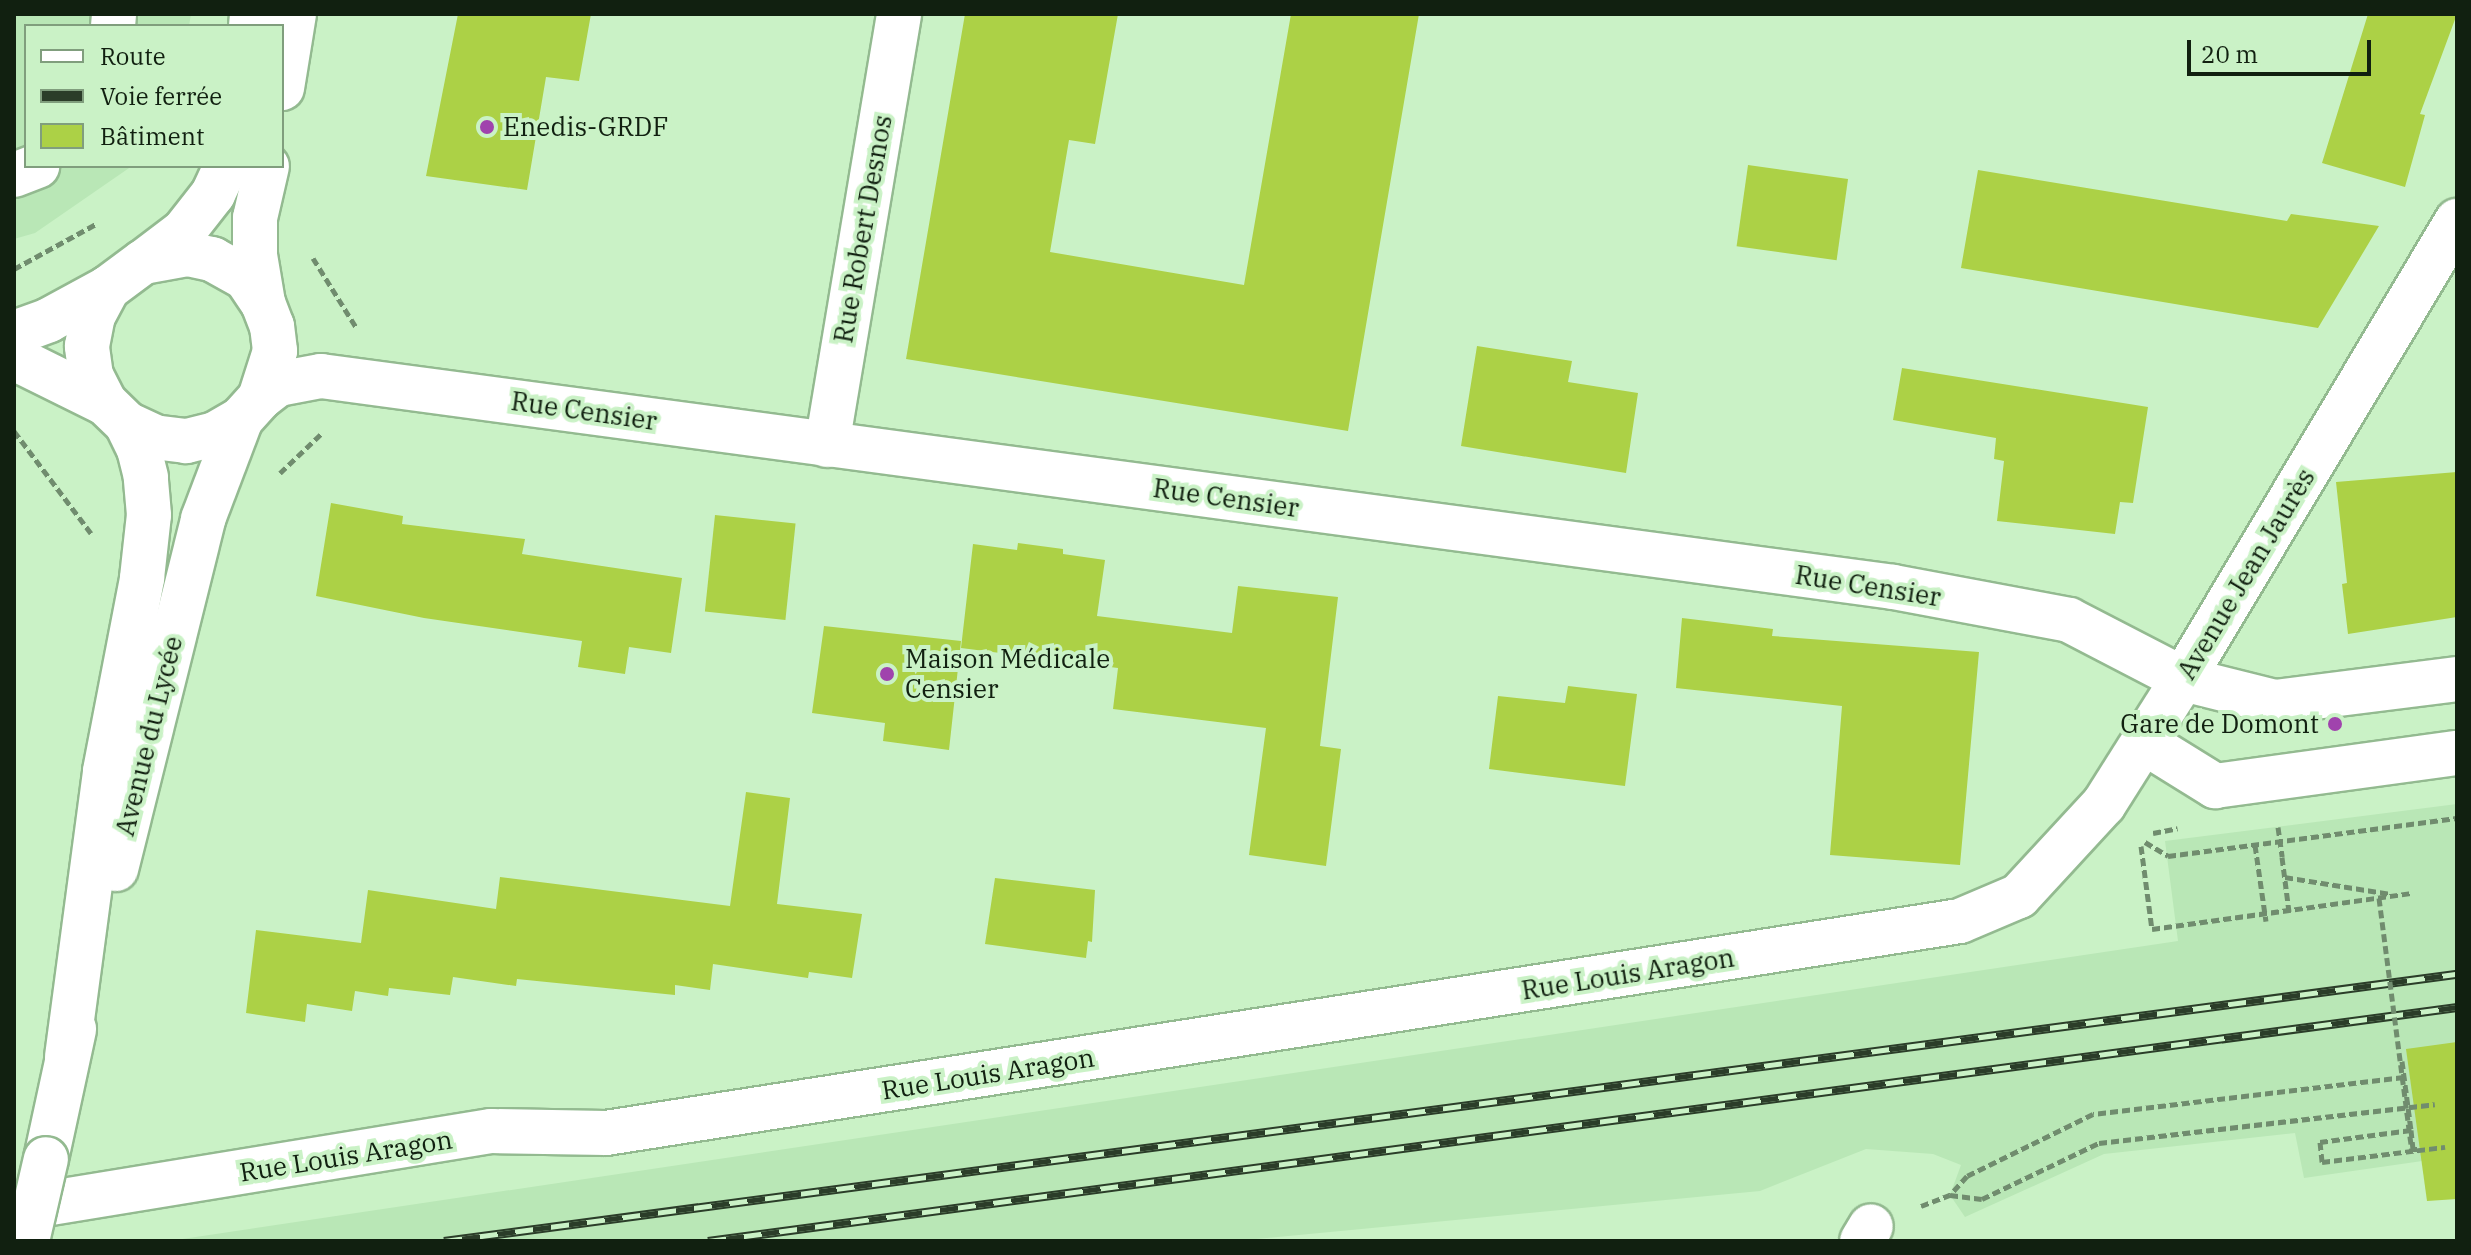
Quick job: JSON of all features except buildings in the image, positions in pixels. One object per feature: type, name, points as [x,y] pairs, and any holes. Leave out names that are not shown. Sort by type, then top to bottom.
[{"type":"street","points":[[284,76],[294,14]]},
{"type":"street","name":"Rue Robert Desnos","points":[[827,445],[899,14]]},
{"type":"street","points":[[14,333],[49,320],[108,288],[184,231],[213,194],[225,168]]},
{"type":"street","points":[[14,358],[155,437],[186,441],[215,434],[250,408],[275,351],[255,255],[255,218],[267,168]]},
{"type":"street","name":"Avenue Jean Jaurès","points":[[1960,921],[2019,896],[2104,804],[2183,679],[2457,221]]},
{"type":"street","points":[[143,262],[188,254],[212,259],[246,278],[263,303]]},
{"type":"street","points":[[108,288],[93,316],[87,346],[91,376],[116,414]]},
{"type":"street","name":"Rue Censier","points":[[250,408],[278,384],[321,376],[1893,587],[2069,620],[2183,679],[2275,702],[2457,679]]},
{"type":"street","name":"Avenue du Lycée","points":[[27,1241],[67,1057],[203,519],[250,408]]},
{"type":"street","name":"Avenue du Lycée","points":[[67,1057],[105,771],[142,578],[149,515],[146,477],[116,414]]},
{"type":"street","points":[[2144,742],[2215,786],[2457,753]]},
{"type":"street","name":"Rue Louis Aragon","points":[[14,1209],[491,1131],[606,1133],[1960,921]]},
{"type":"path","points":[[2168,856],[2457,818]]},
{"type":"path","points":[[2278,827],[2289,913]]},
{"type":"path","points":[[2255,845],[2266,921]]},
{"type":"path","points":[[2285,877],[2400,895]]},
{"type":"path","points":[[2177,925],[2411,893]]},
{"type":"path","points":[[2379,898],[2412,1151]]},
{"type":"path","points":[[2402,1061],[2413,1149],[2434,1149]]},
{"type":"path","points":[[2404,1077],[2093,1114],[1967,1176],[1950,1195],[1982,1199],[2099,1143],[2435,1104]]},
{"type":"path","points":[[2411,1130],[2320,1142],[2322,1162],[2445,1147]]},
{"type":"shaded area","points":[[14,14],[191,14],[189,24],[24,24],[24,168],[129,168],[35,233],[14,239]]},
{"type":"shaded area","points":[[2457,804],[2457,1156],[2304,1178],[2295,1133],[2104,1154],[1965,1217],[1950,1195],[1961,1165],[1933,1154],[1866,1149],[1760,1191],[1235,1241],[169,1241],[2178,941],[2165,841]]},
{"type":"railway","points":[[444,1241],[2457,974]]},
{"type":"railway","points":[[708,1241],[2457,1007]]},
{"type":"place","name":"Enedis-GRDF","points":[[487,127]]},
{"type":"place","name":"Maison Médicale Censier","points":[[887,674]]},
{"type":"place","name":"Gare de Domont","points":[[2335,724]]}]
